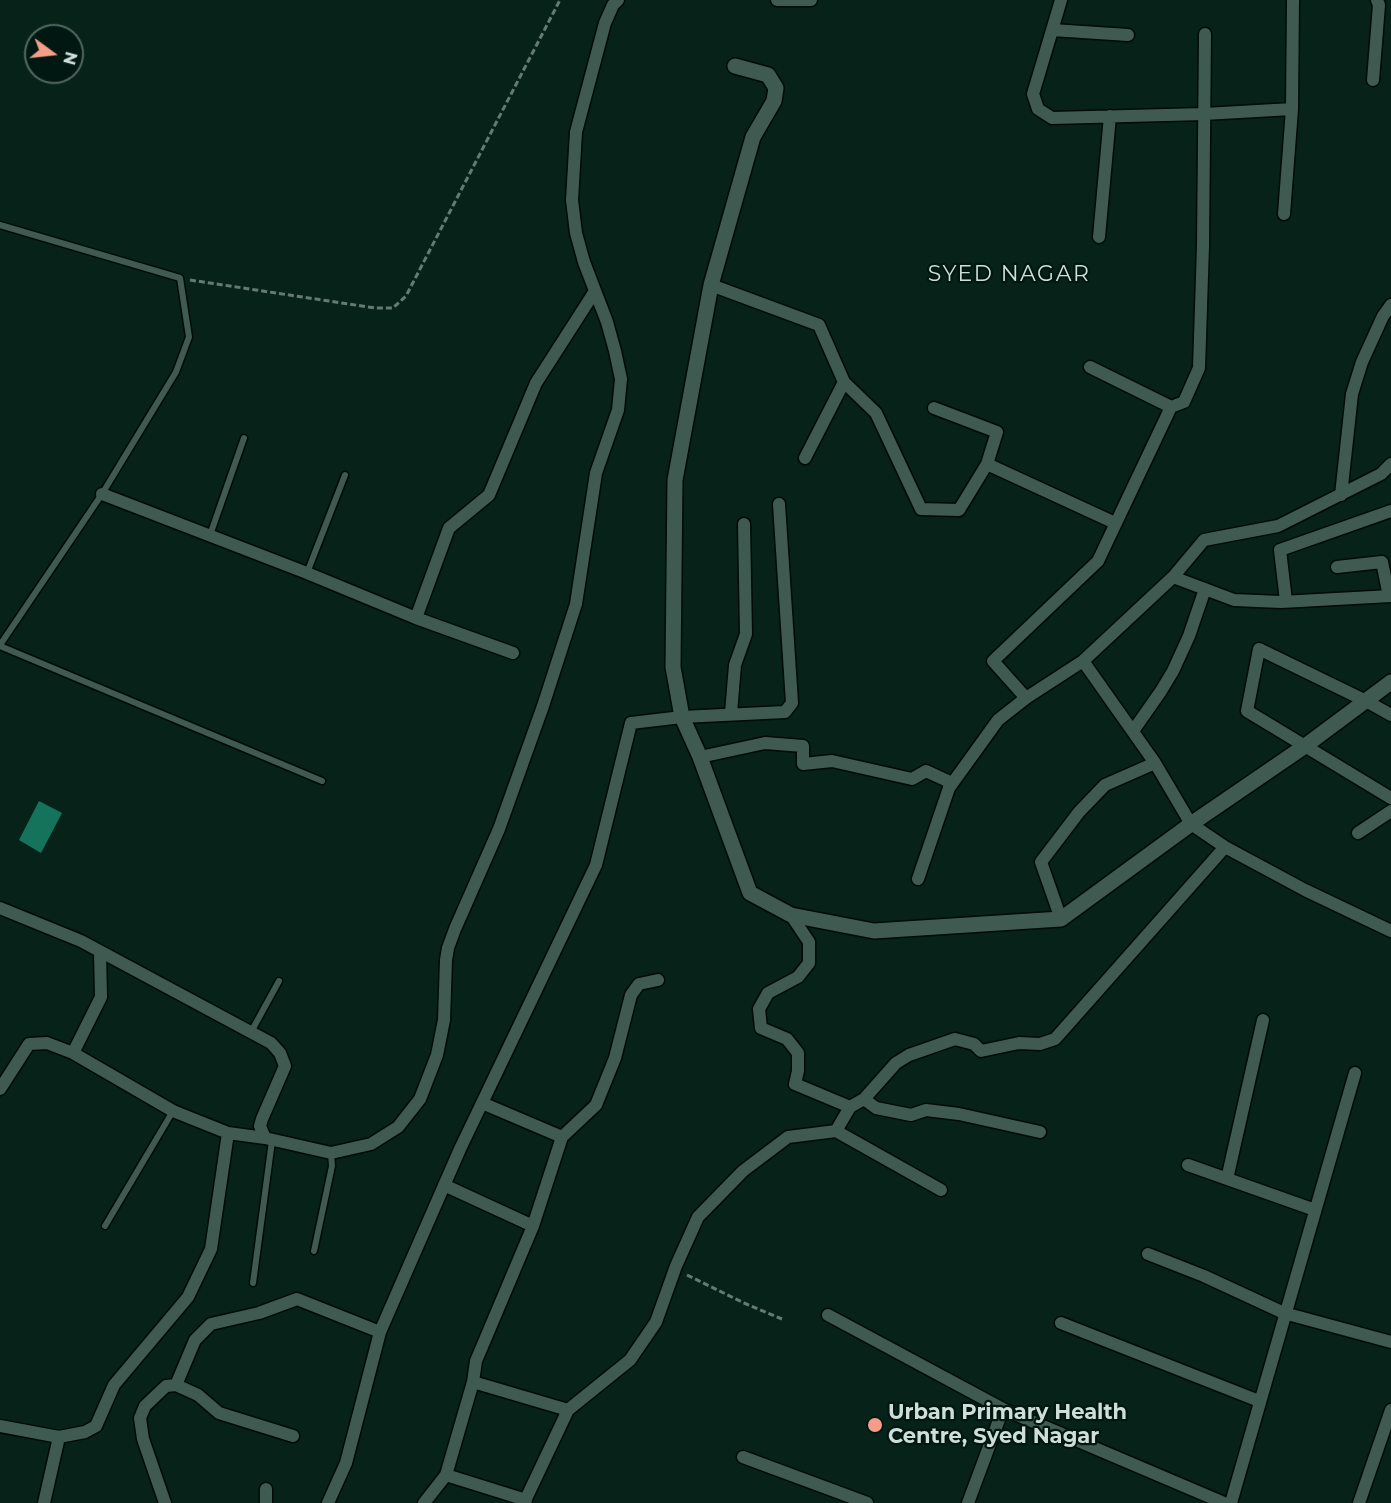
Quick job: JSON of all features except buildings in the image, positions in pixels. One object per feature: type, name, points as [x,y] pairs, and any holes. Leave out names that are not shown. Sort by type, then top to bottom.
[{"type":"street","points":[[0,1089],[29,1044],[47,1043],[73,1053],[173,1111],[228,1133],[331,1153],[371,1144],[398,1126],[420,1099],[437,1055],[444,1020],[448,948],[499,829],[551,684],[576,604],[596,474],[618,410],[621,379],[610,332],[576,233],[572,200],[576,132],[604,23],[618,0]]},
{"type":"street","points":[[777,0],[811,0]]},
{"type":"street","points":[[1061,0],[1033,94],[1038,109],[1052,118],[1292,109]]},
{"type":"street","points":[[1284,214],[1292,109],[1293,0]]},
{"type":"street","points":[[1373,80],[1379,5],[1377,0]]},
{"type":"street","points":[[1052,30],[1128,34]]},
{"type":"street","points":[[1026,698],[993,661],[1098,561],[1171,408],[1184,402],[1199,368],[1203,246],[1205,34]]},
{"type":"street","points":[[735,66],[768,75],[776,88],[774,101],[753,137],[711,285],[675,480],[673,667],[682,717],[700,757],[750,893],[791,915],[874,931],[1061,919],[1191,824],[1305,746],[1391,682]]},
{"type":"street","points":[[1099,237],[1110,116]]},
{"type":"street","points":[[711,285],[819,325],[844,382],[876,413],[921,509],[959,510],[987,464],[997,432],[934,408]]},
{"type":"street","points":[[416,618],[449,528],[489,495],[536,383],[595,291]]},
{"type":"street","points":[[1341,495],[1352,394],[1362,362],[1383,316],[1391,305]]},
{"type":"street","points":[[1089,367],[1171,408]]},
{"type":"street","points":[[805,458],[844,382]]},
{"type":"street","points":[[987,464],[1115,523]]},
{"type":"street","points":[[918,879],[949,788],[998,720],[1026,698],[1083,661],[1173,577],[1204,540],[1278,526],[1381,474],[1391,464]]},
{"type":"street","points":[[102,494],[307,573],[416,618],[513,653]]},
{"type":"street","points":[[328,1503],[346,1463],[380,1332],[482,1103],[596,866],[631,723],[731,713],[785,712],[792,703],[779,504]]},
{"type":"street","points":[[1286,601],[1280,550],[1391,511]]},
{"type":"street","points":[[731,713],[735,665],[746,634],[744,524]]},
{"type":"street","points":[[1173,577],[1234,600],[1286,601],[1390,596],[1382,562],[1338,567]]},
{"type":"street","points":[[1133,731],[1173,671],[1189,636],[1205,589]]},
{"type":"street","points":[[1391,715],[1259,649],[1247,711],[1391,798]]},
{"type":"street","points":[[1083,661],[1155,763],[1191,824],[1225,848],[1391,931]]},
{"type":"street","points":[[700,757],[765,743],[803,746],[803,764],[832,761],[912,779],[926,771],[952,783]]},
{"type":"street","points":[[1061,919],[1041,862],[1079,812],[1105,785],[1155,763]]},
{"type":"street","points":[[1358,833],[1391,811]]},
{"type":"street","points":[[836,1131],[850,1107],[864,1099],[896,1063],[909,1055],[955,1039],[974,1044],[981,1051],[1019,1043],[1040,1044],[1055,1039],[1225,848]]},
{"type":"street","points":[[0,908],[81,941],[271,1043],[280,1053],[285,1066],[260,1126],[268,1139]]},
{"type":"street","points":[[791,915],[809,942],[809,963],[798,977],[768,993],[759,1009],[762,1028],[787,1039],[798,1053],[795,1084],[850,1107]]},
{"type":"street","points":[[73,1053],[101,997],[100,952]]},
{"type":"street","points":[[424,1503],[446,1475],[473,1382],[476,1360],[533,1226],[562,1137],[596,1105],[615,1058],[631,995],[639,984],[658,980]]},
{"type":"street","points":[[1227,1179],[1263,1020]]},
{"type":"street","points":[[1231,1503],[1355,1073]]},
{"type":"street","points":[[864,1099],[876,1108],[911,1115],[926,1110],[959,1114],[1040,1132]]},
{"type":"street","points":[[482,1103],[562,1137]]},
{"type":"street","points":[[446,1475],[525,1501],[568,1410],[630,1360],[656,1322],[675,1269],[698,1217],[743,1171],[789,1137],[836,1131],[941,1190]]},
{"type":"street","points":[[0,1426],[58,1437],[85,1432],[96,1426],[114,1385],[188,1297],[211,1249],[228,1133]]},
{"type":"street","points":[[1188,1165],[1315,1210]]},
{"type":"street","points":[[444,1185],[533,1226]]},
{"type":"street","points":[[1148,1254],[1204,1276],[1284,1313],[1391,1342]]},
{"type":"street","points":[[165,1503],[143,1439],[140,1418],[145,1406],[171,1385],[195,1340],[211,1324],[259,1313],[297,1299],[380,1332]]},
{"type":"street","points":[[828,1315],[1003,1409],[1224,1503]]},
{"type":"street","points":[[1061,1323],[1259,1401]]},
{"type":"street","points":[[473,1382],[568,1410]]},
{"type":"street","points":[[171,1385],[198,1395],[219,1413],[293,1436]]},
{"type":"street","points":[[968,1503],[1003,1409]]},
{"type":"street","points":[[1359,1503],[1391,1410]]},
{"type":"street","points":[[44,1503],[58,1437]]},
{"type":"street","points":[[743,1457],[867,1503]]},
{"type":"street","points":[[266,1489],[266,1503]]},
{"type":"lane","points":[[0,225],[180,278],[189,337],[176,372],[102,494],[0,646],[322,781]]},
{"type":"lane","points":[[210,536],[244,438]]},
{"type":"lane","points":[[307,573],[345,475]]},
{"type":"lane","points":[[250,1033],[279,981]]},
{"type":"lane","points":[[105,1226],[173,1111]]},
{"type":"lane","points":[[253,1283],[268,1139]]},
{"type":"lane","points":[[314,1251],[332,1166],[331,1153]]},
{"type":"path","points":[[180,278],[375,308],[393,308],[405,296],[560,0]]},
{"type":"path","points":[[675,1269],[782,1319]]},
{"type":"shaded area","points":[[39,801],[62,813],[41,853],[19,840]]},
{"type":"place","name":"Urban Primary Health Centre, Syed Nagar","points":[[875,1425]]},
{"type":"district","name":"SYED NAGAR","points":[[1009,275]]}]
